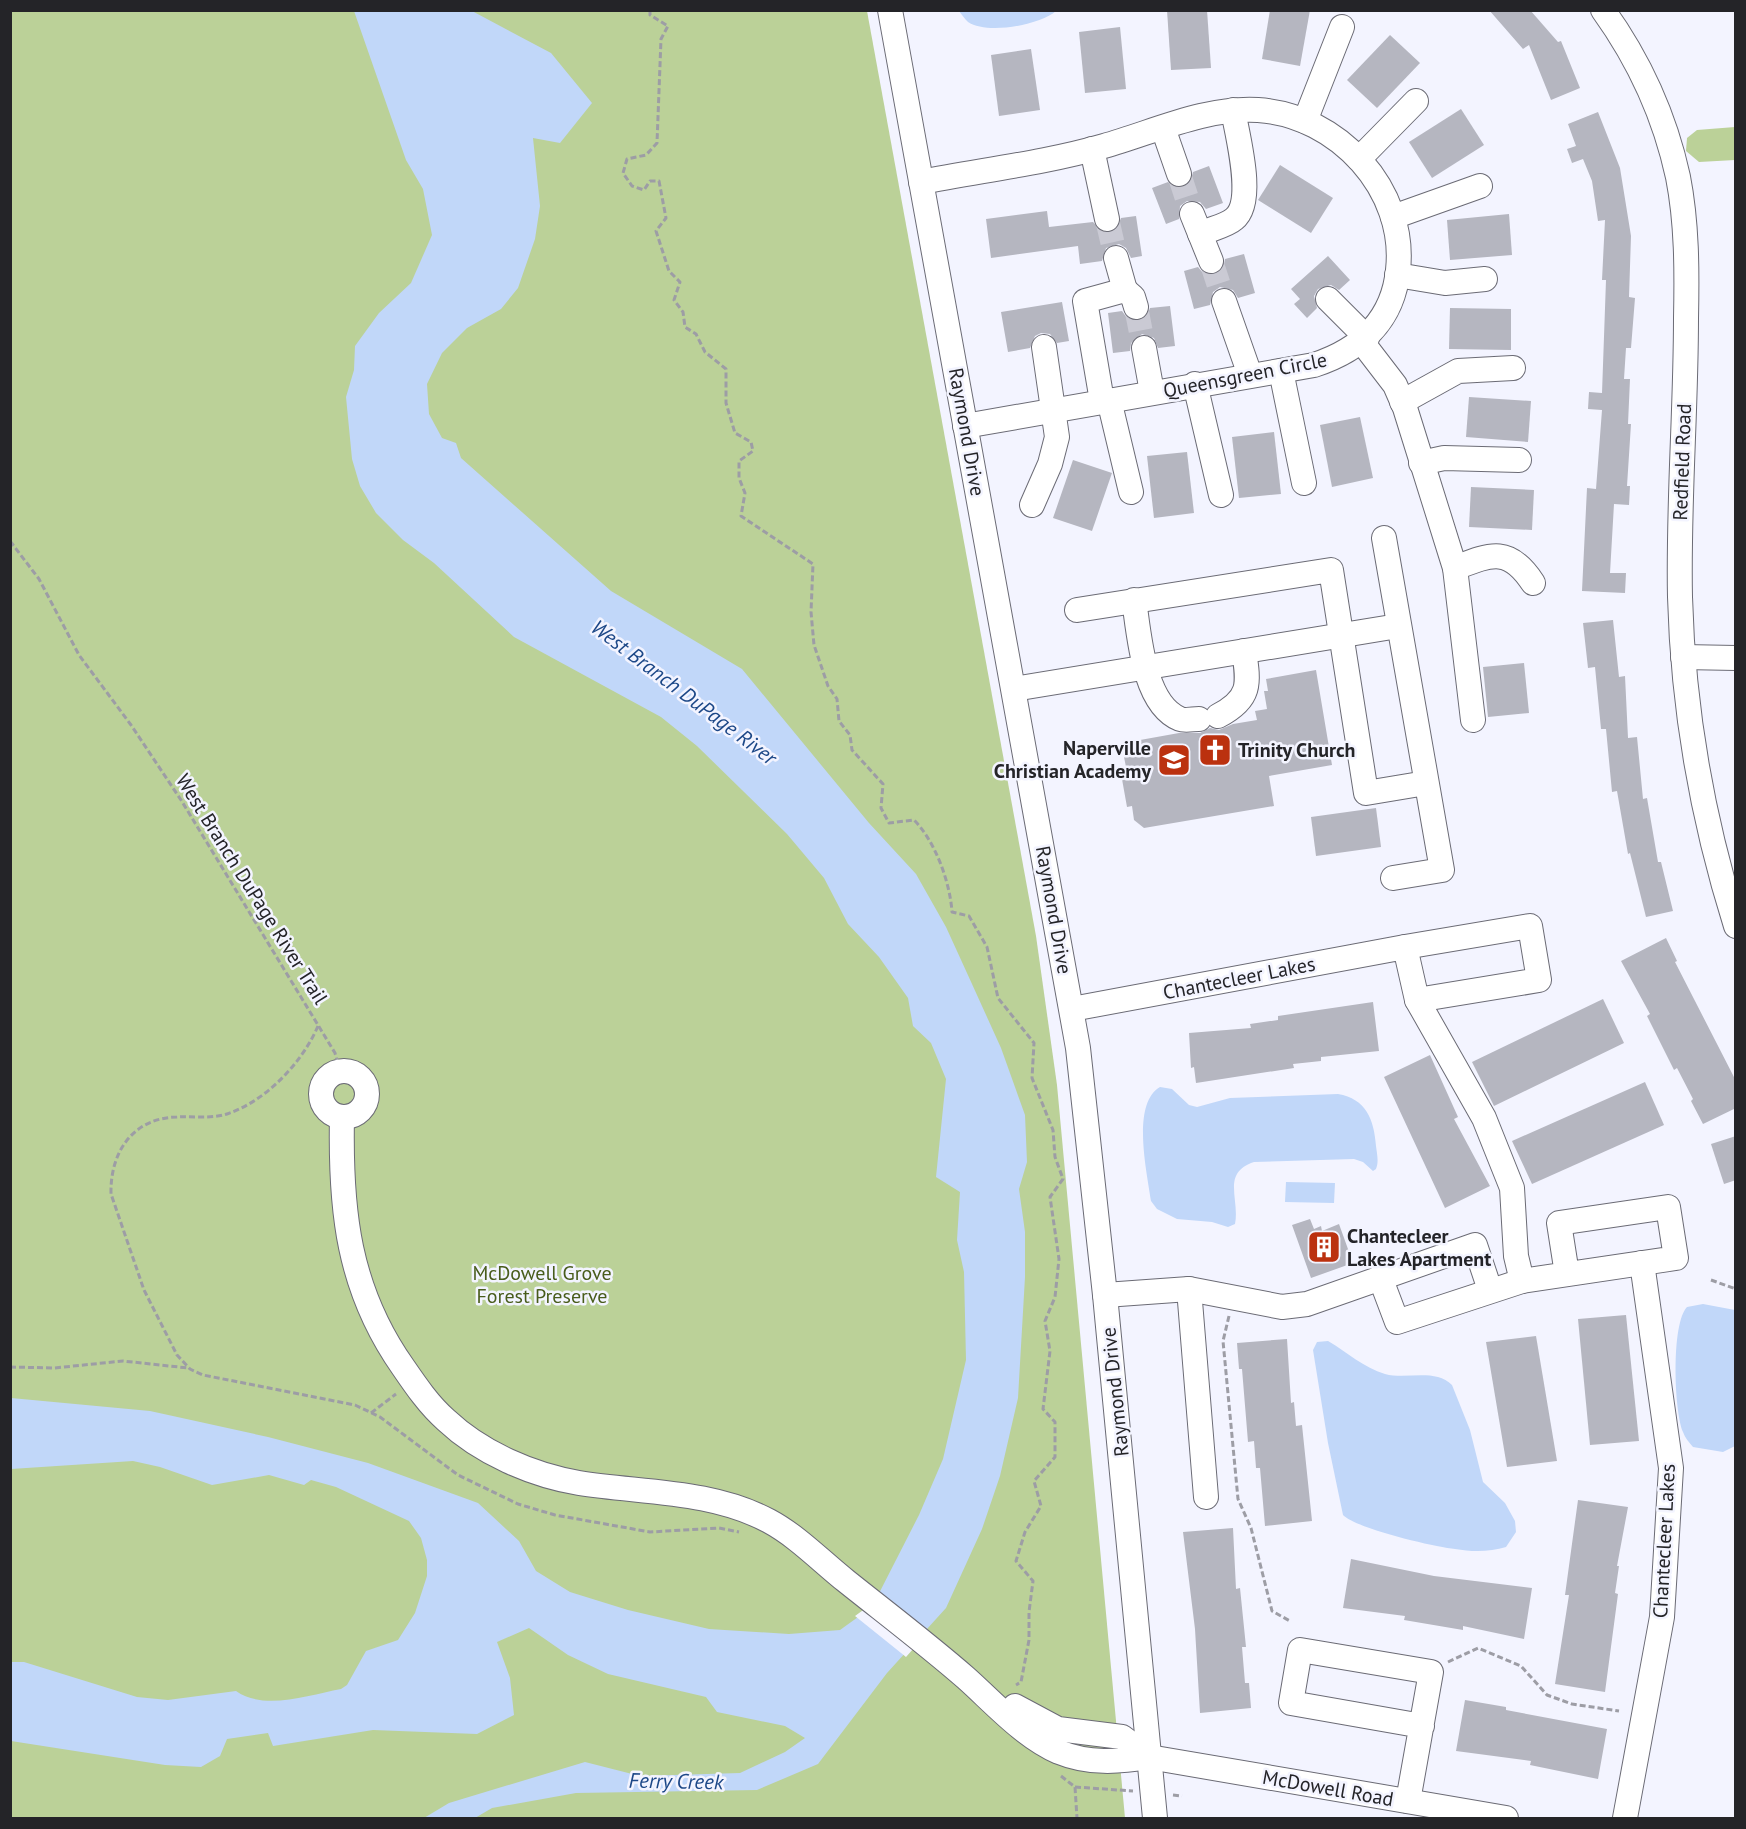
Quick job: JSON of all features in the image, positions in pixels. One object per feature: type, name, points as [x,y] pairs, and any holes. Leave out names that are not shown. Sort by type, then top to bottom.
[{"type":"street","name":"Raymond Drive","points":[[890,10],[1072,1009],[1086,1110],[1105,1295],[1155,1818]]},
{"type":"street","name":"Redfield Road","points":[[1603,10],[1629,49],[1644,79],[1670,146],[1681,197],[1687,265],[1680,526],[1683,657],[1687,712],[1710,837],[1736,926]]},
{"type":"street","points":[[1305,121],[1342,27]]},
{"type":"street","points":[[1359,159],[1416,101]]},
{"type":"street","points":[[1211,261],[1196,224],[1234,219],[1240,212],[1245,194],[1233,110]]},
{"type":"street","name":"Queensgreen Circle","points":[[921,182],[1092,149],[1233,110],[1260,110],[1305,121],[1331,134],[1359,159],[1380,186],[1393,217],[1399,250],[1397,275],[1388,310],[1365,340],[1338,357],[1314,365],[965,426]]},
{"type":"street","points":[[1163,128],[1179,174]]},
{"type":"street","points":[[1092,149],[1107,219]]},
{"type":"street","points":[[1393,217],[1480,186]]},
{"type":"street","points":[[1116,258],[1130,299],[1085,300],[1106,400],[1131,492]]},
{"type":"street","points":[[1397,275],[1445,283],[1485,279]]},
{"type":"street","points":[[1328,299],[1365,340],[1395,386],[1402,402],[1455,568],[1473,720]]},
{"type":"street","points":[[1224,301],[1250,375]]},
{"type":"street","points":[[1032,505],[1050,464],[1057,437],[1055,410],[1044,347]]},
{"type":"street","points":[[1144,348],[1152,392]]},
{"type":"street","points":[[1402,402],[1458,370],[1513,368]]},
{"type":"street","points":[[1281,371],[1304,483]]},
{"type":"street","points":[[1195,384],[1221,495]]},
{"type":"street","points":[[1424,471],[1444,458],[1519,460]]},
{"type":"street","points":[[1384,538],[1442,870],[1393,878]]},
{"type":"street","points":[[1455,568],[1492,554],[1522,565],[1533,583]]},
{"type":"street","points":[[1077,610],[1331,570],[1366,793],[1426,783]]},
{"type":"street","points":[[1134,600],[1145,667],[1154,691],[1167,709],[1180,719],[1208,717],[1232,709],[1242,699],[1248,683],[1244,651]]},
{"type":"street","points":[[1014,689],[1398,626]]},
{"type":"street","points":[[1683,657],[1736,658]]},
{"type":"street","name":"Chantecleer Lakes","points":[[1072,1009],[1530,926],[1539,980],[1417,1000]]},
{"type":"street","points":[[1405,947],[1417,1000],[1484,1118],[1512,1188],[1516,1256],[1522,1281]]},
{"type":"street","points":[[340,1071],[354,1072],[365,1082],[367,1100],[358,1113],[342,1117],[327,1109],[321,1094],[326,1078],[340,1071]]},
{"type":"street","points":[[342,1117],[342,1189],[349,1239],[359,1281],[378,1327],[413,1382],[445,1420],[502,1458],[576,1482],[686,1495],[735,1507],[769,1521],[947,1661],[1026,1732],[1061,1753],[1115,1763],[1149,1757]]},
{"type":"street","points":[[1380,1277],[1397,1322],[1522,1281],[1676,1258],[1668,1207],[1559,1223],[1567,1274]]},
{"type":"street","points":[[1105,1295],[1189,1289],[1282,1307],[1307,1304],[1474,1245],[1490,1290]]},
{"type":"street","name":"Chantecleer Lakes","points":[[1625,1818],[1662,1617],[1671,1468],[1642,1263]]},
{"type":"street","points":[[1189,1289],[1206,1497]]},
{"type":"street","points":[[1408,1802],[1422,1725],[1431,1672],[1300,1650],[1291,1703],[1422,1725]]},
{"type":"street","points":[[947,1661],[1000,1697],[1058,1729],[1122,1737],[1149,1757]]},
{"type":"street","name":"McDowell Road","points":[[1149,1757],[1506,1818]]},
{"type":"path","points":[[650,10],[650,15],[668,26],[661,39],[657,143],[646,155],[627,159],[623,173],[632,186],[644,190],[650,181],[659,181],[666,218],[656,231],[669,271],[680,282],[674,300],[683,312],[685,327],[696,334],[705,352],[726,369],[726,403],[735,433],[751,442],[753,451],[739,461],[739,478],[745,493],[741,516],[813,564],[811,612],[814,645],[828,686],[837,699],[839,721],[850,735],[852,750],[883,784],[882,808],[889,823],[914,820],[925,831],[951,894],[952,912],[969,916],[987,947],[998,998],[1034,1043],[1032,1078],[1053,1130],[1055,1157],[1063,1179],[1050,1197],[1059,1259],[1055,1297],[1045,1321],[1050,1351],[1043,1409],[1054,1422],[1055,1456],[1034,1481],[1041,1506],[1025,1532],[1016,1561],[1033,1581],[1029,1612],[1029,1640],[1021,1682],[1000,1697]]},
{"type":"path","name":"West Branch DuPage River Trail","points":[[10,540],[39,579],[79,655],[131,725],[181,800],[318,1026],[303,1052],[286,1072],[247,1105],[226,1114],[154,1120],[137,1128],[125,1140],[115,1159],[110,1177],[111,1194],[144,1290],[177,1355],[190,1369],[123,1361],[54,1368],[10,1367]]},
{"type":"path","points":[[318,1026],[335,1053],[340,1071]]},
{"type":"path","points":[[1711,1280],[1736,1289]]},
{"type":"path","points":[[1230,1311],[1223,1341],[1238,1499],[1251,1528],[1272,1611],[1290,1621]]},
{"type":"path","points":[[371,1413],[413,1382]]},
{"type":"path","points":[[1431,1672],[1478,1648],[1521,1666],[1547,1695],[1572,1704],[1619,1711]]},
{"type":"path","points":[[1077,1818],[1075,1787],[1129,1791]]},
{"type":"green space","name":"McDowell Grove Forest Preserve","points":[[10,11],[867,11],[1036,936],[1057,1085],[1125,1818],[11,1818]]},
{"type":"green space","points":[[1735,127],[1735,160],[1699,162],[1686,151],[1687,138],[1697,130]]},
{"type":"water","points":[[354,11],[472,11],[551,53],[592,103],[560,143],[533,138],[540,206],[535,239],[518,288],[501,309],[467,328],[442,353],[427,384],[429,414],[442,438],[456,443],[461,458],[611,591],[742,669],[869,823],[916,874],[946,927],[1001,1048],[1025,1115],[1027,1162],[1019,1189],[1025,1232],[1025,1277],[1018,1398],[1000,1476],[982,1529],[946,1608],[887,1673],[818,1764],[757,1790],[576,1793],[492,1808],[475,1818],[424,1818],[449,1803],[585,1762],[640,1776],[740,1773],[785,1752],[805,1738],[785,1726],[717,1712],[706,1697],[608,1674],[568,1655],[529,1628],[497,1642],[510,1678],[514,1715],[477,1734],[373,1730],[273,1746],[268,1733],[227,1739],[220,1756],[201,1767],[165,1765],[11,1741],[11,1662],[24,1662],[137,1697],[168,1700],[236,1691],[247,1697],[273,1701],[301,1698],[341,1689],[347,1685],[366,1651],[398,1640],[415,1613],[427,1576],[427,1560],[421,1538],[409,1521],[336,1487],[311,1480],[304,1485],[269,1475],[212,1485],[160,1467],[133,1461],[11,1469],[11,1398],[150,1411],[268,1437],[368,1463],[478,1503],[519,1541],[536,1571],[570,1592],[628,1610],[709,1629],[789,1634],[840,1630],[872,1607],[919,1515],[943,1459],[966,1360],[964,1272],[957,1240],[960,1192],[936,1177],[946,1079],[931,1043],[913,1026],[908,998],[879,957],[848,924],[824,878],[787,834],[697,746],[661,717],[514,637],[434,563],[403,540],[376,513],[360,486],[352,459],[346,397],[354,370],[355,346],[379,313],[411,283],[432,235],[423,189],[406,160]]},
{"type":"water","points":[[959,11],[1056,11],[1026,24],[988,28],[968,22]]},
{"type":"water","points":[[1160,1087],[1172,1089],[1189,1105],[1197,1107],[1230,1098],[1338,1094],[1348,1097],[1362,1106],[1370,1119],[1375,1136],[1376,1169],[1373,1171],[1363,1162],[1354,1159],[1254,1162],[1244,1167],[1235,1180],[1235,1224],[1228,1227],[1212,1222],[1177,1219],[1157,1209],[1151,1201],[1144,1157],[1143,1123],[1146,1108],[1151,1096]]},
{"type":"water","points":[[1286,1182],[1335,1183],[1334,1203],[1285,1202]]},
{"type":"water","points":[[1703,1304],[1735,1310],[1735,1446],[1723,1452],[1693,1447],[1683,1432],[1680,1421],[1676,1387],[1678,1331],[1687,1307]]},
{"type":"water","points":[[1328,1341],[1363,1364],[1385,1374],[1437,1377],[1452,1385],[1470,1430],[1483,1482],[1505,1503],[1515,1521],[1516,1532],[1506,1547],[1468,1551],[1413,1541],[1363,1526],[1343,1515],[1328,1443],[1313,1350],[1317,1342]]},
{"type":"pier","points":[[877,1590],[929,1631],[906,1657],[855,1616],[870,1605]]},
{"type":"building","points":[[1167,10],[1207,10],[1211,68],[1171,70]]},
{"type":"building","points":[[1270,10],[1310,10],[1300,66],[1262,59]]},
{"type":"building","points":[[1489,10],[1530,10],[1558,42],[1561,41],[1580,88],[1551,100],[1529,45],[1523,49]]},
{"type":"building","points":[[1120,27],[1126,89],[1085,93],[1079,32]]},
{"type":"building","points":[[1390,35],[1420,63],[1377,108],[1347,80]]},
{"type":"building","points":[[1031,49],[1040,110],[999,116],[991,55]]},
{"type":"building","points":[[1461,109],[1484,145],[1432,178],[1409,142]]},
{"type":"building","points":[[1598,112],[1620,168],[1631,236],[1629,297],[1635,298],[1631,348],[1626,348],[1624,379],[1630,379],[1628,424],[1631,424],[1627,486],[1630,486],[1629,505],[1614,504],[1610,573],[1626,573],[1625,593],[1582,591],[1587,488],[1596,489],[1602,410],[1588,409],[1589,392],[1602,393],[1606,280],[1602,280],[1605,220],[1598,221],[1592,181],[1583,159],[1572,163],[1567,149],[1576,146],[1568,124]]},
{"type":"building","points":[[1280,165],[1333,198],[1311,233],[1258,200]]},
{"type":"building","points":[[1209,166],[1223,203],[1206,209],[1200,202],[1187,201],[1180,206],[1179,219],[1166,224],[1152,188],[1168,182],[1176,188],[1184,187],[1190,183],[1193,172]]},
{"type":"building","points":[[1047,211],[1049,227],[1093,222],[1103,233],[1116,230],[1121,218],[1136,216],[1142,256],[1131,258],[1126,248],[1119,244],[1106,248],[1102,261],[1080,264],[1078,246],[991,258],[986,219]]},
{"type":"building","points":[[1509,214],[1512,255],[1450,260],[1447,220]]},
{"type":"building","points":[[1244,254],[1255,293],[1238,298],[1233,290],[1220,287],[1213,292],[1210,305],[1194,309],[1184,271],[1198,267],[1203,273],[1216,274],[1223,269],[1225,259]]},
{"type":"building","points":[[1328,256],[1350,280],[1339,290],[1331,285],[1318,289],[1314,296],[1317,308],[1307,318],[1294,304],[1300,299],[1291,289]]},
{"type":"building","points":[[1062,302],[1069,341],[1057,343],[1050,334],[1041,333],[1035,336],[1030,348],[1008,352],[1001,312]]},
{"type":"building","points":[[1170,306],[1175,346],[1158,348],[1154,338],[1142,334],[1131,343],[1130,351],[1113,353],[1108,313],[1122,311],[1127,318],[1140,321],[1147,316],[1150,308]]},
{"type":"building","points":[[1450,308],[1511,309],[1511,350],[1449,349]]},
{"type":"building","points":[[1469,397],[1531,401],[1528,442],[1466,437]]},
{"type":"building","points":[[1360,417],[1373,478],[1332,487],[1320,425]]},
{"type":"building","points":[[1274,432],[1281,494],[1239,498],[1232,437]]},
{"type":"building","points":[[1187,452],[1194,513],[1154,518],[1147,456]]},
{"type":"building","points":[[1073,460],[1112,473],[1092,531],[1053,518]]},
{"type":"building","points":[[1471,487],[1534,490],[1532,530],[1469,527]]},
{"type":"building","points":[[1613,620],[1619,677],[1625,676],[1628,738],[1637,737],[1643,799],[1647,798],[1658,862],[1661,862],[1673,911],[1646,917],[1630,853],[1628,854],[1617,791],[1612,792],[1606,729],[1601,729],[1595,667],[1588,668],[1583,623]]},
{"type":"building","points":[[1524,663],[1529,713],[1488,717],[1483,667]]},
{"type":"building","points":[[1316,670],[1332,765],[1269,776],[1274,806],[1144,828],[1134,820],[1132,806],[1127,807],[1120,768],[1126,767],[1123,752],[1129,742],[1179,733],[1200,733],[1210,728],[1219,730],[1233,724],[1257,720],[1255,711],[1267,709],[1264,691],[1268,691],[1266,679]]},
{"type":"building","points":[[1376,808],[1381,847],[1316,856],[1311,817]]},
{"type":"building","points":[[1666,938],[1677,961],[1675,962],[1736,1081],[1736,1108],[1703,1124],[1691,1101],[1693,1099],[1677,1068],[1674,1070],[1647,1016],[1650,1014],[1621,961]]},
{"type":"building","points":[[1603,999],[1624,1043],[1494,1106],[1472,1062]]},
{"type":"building","points":[[1373,1002],[1379,1051],[1321,1057],[1321,1061],[1293,1064],[1294,1068],[1196,1083],[1194,1067],[1191,1068],[1189,1033],[1251,1028],[1250,1024],[1278,1020],[1278,1016]]},
{"type":"building","points":[[1430,1055],[1458,1117],[1454,1119],[1490,1186],[1445,1208],[1384,1077]]},
{"type":"building","points":[[1645,1082],[1664,1125],[1532,1184],[1512,1141]]},
{"type":"building","points":[[1736,1136],[1736,1180],[1724,1184],[1711,1144]]},
{"type":"building","name":"Chantecleer Lakes Apartment","points":[[1310,1219],[1314,1229],[1321,1226],[1322,1231],[1339,1224],[1353,1263],[1311,1278],[1292,1225]]},
{"type":"building","points":[[1626,1315],[1639,1441],[1590,1445],[1578,1319]]},
{"type":"building","points":[[1536,1336],[1557,1461],[1507,1467],[1486,1342]]},
{"type":"building","points":[[1287,1339],[1291,1403],[1294,1402],[1296,1426],[1302,1425],[1312,1521],[1265,1526],[1260,1468],[1256,1468],[1254,1441],[1248,1442],[1242,1369],[1239,1369],[1237,1343]]},
{"type":"building","points":[[1578,1500],[1628,1507],[1617,1566],[1619,1566],[1615,1593],[1618,1594],[1605,1692],[1555,1684],[1569,1595],[1565,1595]]},
{"type":"building","points":[[1233,1528],[1236,1589],[1240,1588],[1246,1647],[1242,1647],[1245,1683],[1249,1683],[1251,1708],[1200,1713],[1195,1629],[1183,1532]]},
{"type":"building","points":[[1351,1559],[1434,1576],[1532,1588],[1524,1639],[1463,1626],[1463,1630],[1404,1620],[1405,1616],[1343,1608]]},
{"type":"building","points":[[1465,1700],[1607,1729],[1598,1779],[1530,1765],[1531,1761],[1456,1751]]},
{"type":"tunnel","points":[[1179,174],[1192,214]]},
{"type":"tunnel","points":[[1107,219],[1116,258]]},
{"type":"tunnel","points":[[1211,261],[1224,301]]},
{"type":"tunnel","points":[[1136,307],[1144,348]]},
{"type":"place","name":"Trinity Church","points":[[1215,750]]},
{"type":"place","name":"Naperville Christian Academy","points":[[1174,760]]},
{"type":"place","name":"Chantecleer Lakes Apartment","points":[[1324,1247]]},
{"type":"water label","name":"West Branch DuPage River","points":[[684,692]]},
{"type":"water label","name":"Ferry Creek","points":[[676,1781]]}]
